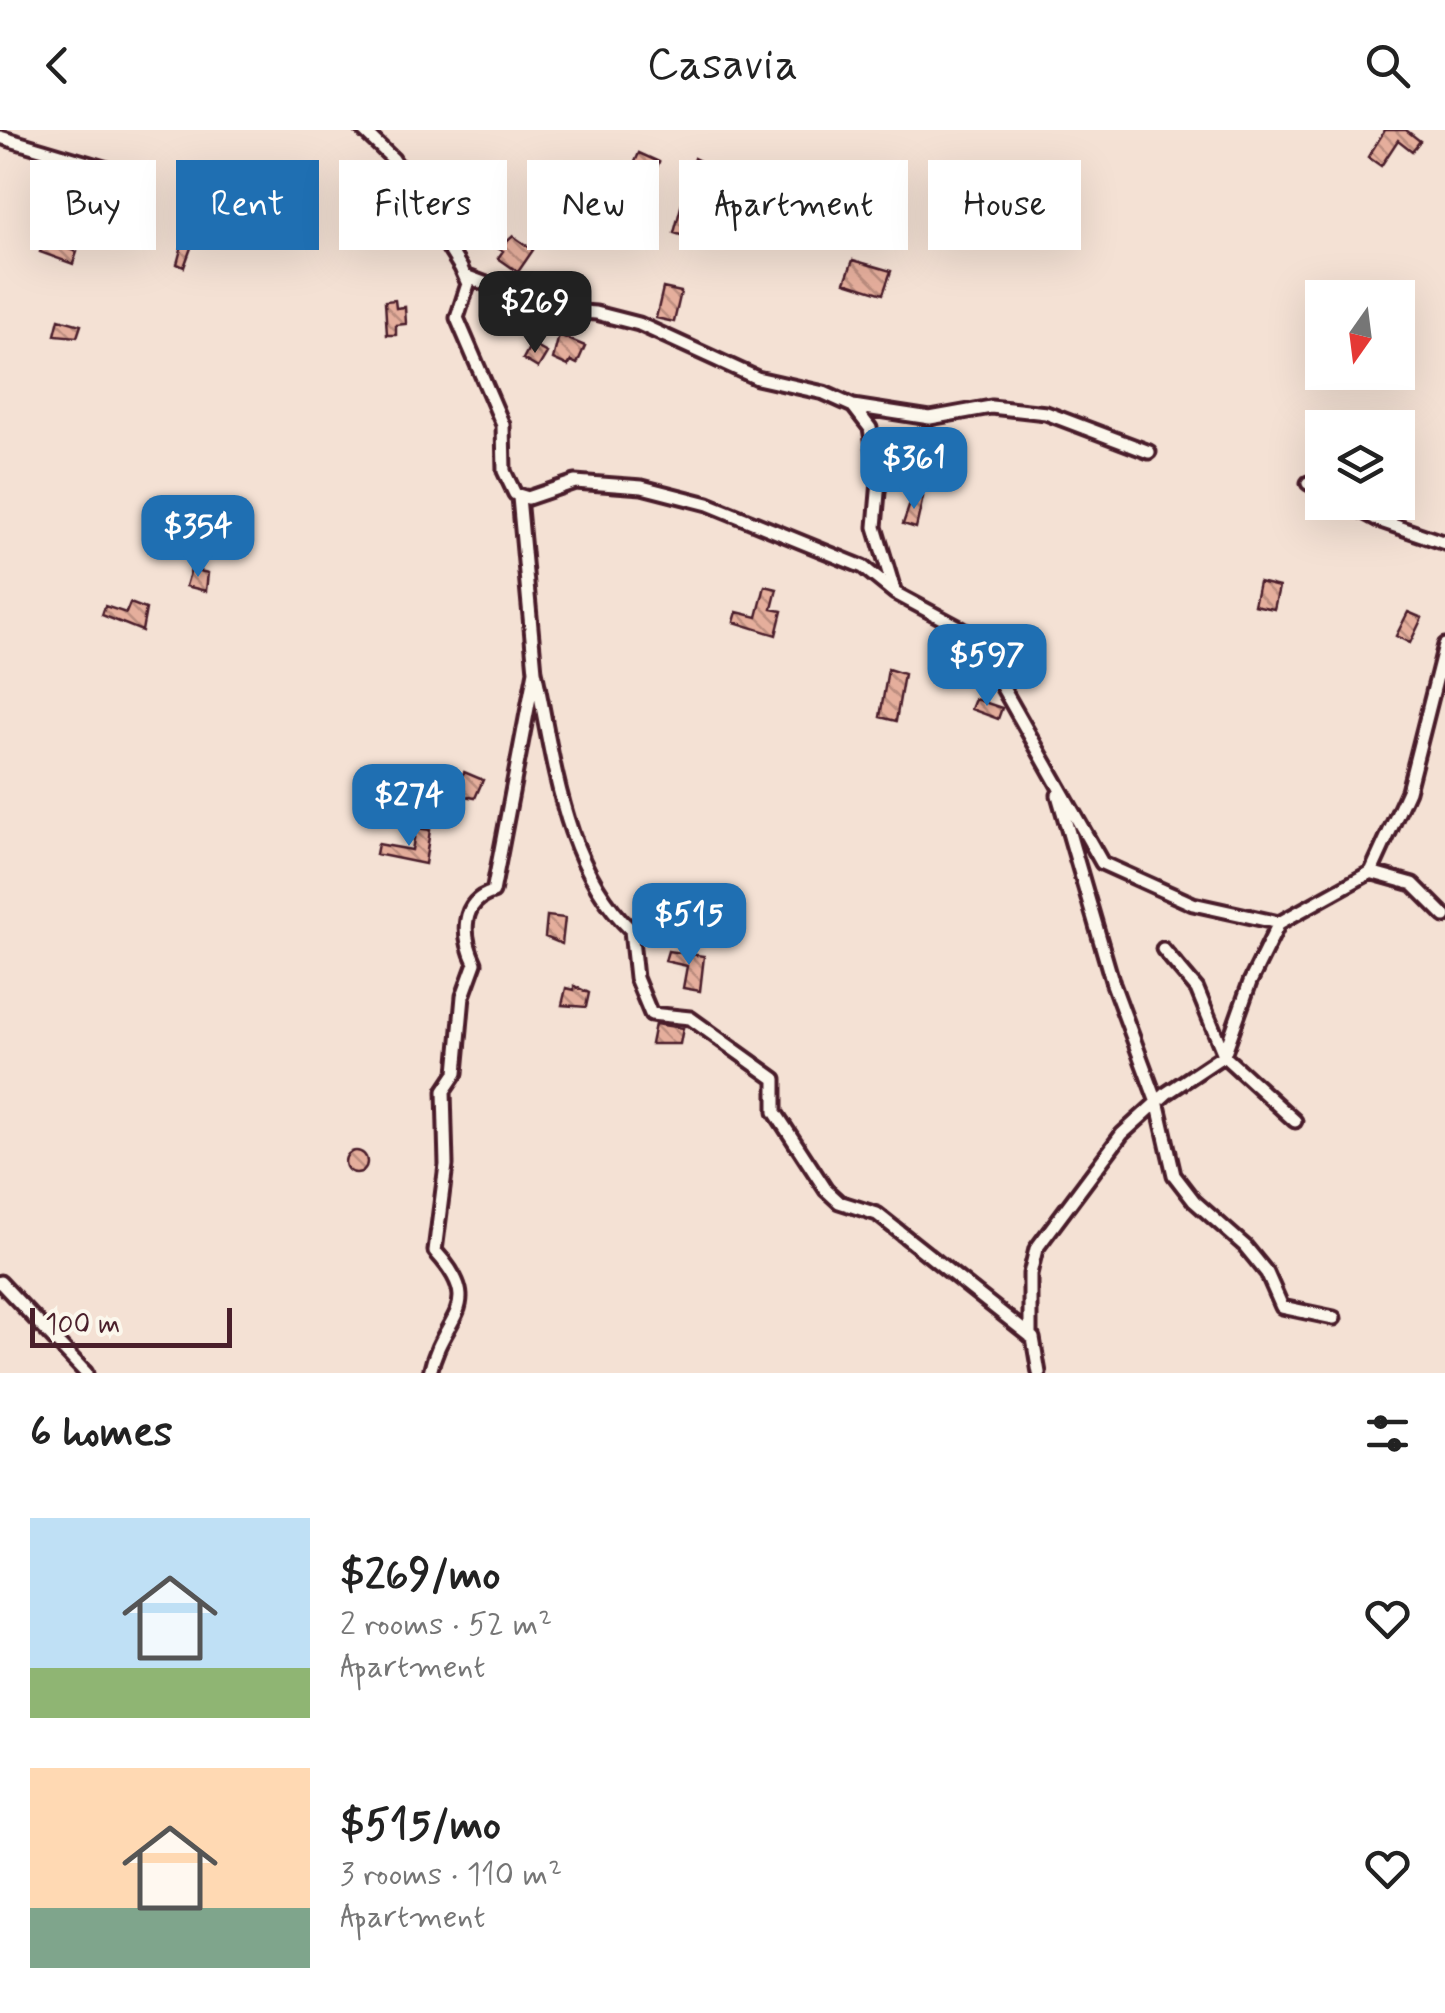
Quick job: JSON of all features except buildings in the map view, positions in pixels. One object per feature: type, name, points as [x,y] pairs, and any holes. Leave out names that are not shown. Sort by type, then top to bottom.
[{"type":"street","points":[[363,130],[393,159],[429,210],[436,233],[468,284],[457,318],[491,387],[503,425],[504,471],[518,496],[535,671],[583,864],[612,913],[631,930],[636,978],[651,1014],[690,1018],[775,1079],[775,1112],[826,1190],[839,1202],[877,1214],[1030,1336],[1037,1350],[1038,1373]]},
{"type":"street","points":[[0,137],[78,160]]},
{"type":"street","points":[[464,276],[556,310],[596,313],[639,324],[757,378],[824,393],[852,406],[930,418],[991,408],[1046,413],[1148,452]]},
{"type":"street","points":[[852,406],[870,428],[879,481],[875,527],[895,593]]},
{"type":"street","points":[[518,496],[528,498],[562,485],[590,481],[688,498],[849,559],[895,593],[962,630],[978,644],[1102,863],[1193,904],[1278,923]]},
{"type":"street","points":[[1378,520],[1445,543]]},
{"type":"street","points":[[1030,1336],[1030,1274],[1036,1249],[1122,1134],[1167,1094],[1224,1055],[1250,982],[1278,923],[1370,872],[1408,791],[1445,645]]},
{"type":"street","points":[[430,1373],[435,1349],[454,1321],[461,1297],[460,1278],[435,1251],[446,1165],[444,1091],[456,1072],[463,996],[475,962],[466,943],[467,913],[478,897],[494,892],[502,865],[505,817],[535,671]]},
{"type":"street","points":[[1056,786],[1113,984],[1158,1105],[1174,1175],[1194,1201],[1245,1246],[1267,1273],[1282,1307],[1334,1318]]},
{"type":"street","points":[[1370,872],[1413,884],[1445,916]]},
{"type":"street","points":[[1164,949],[1197,989],[1224,1055],[1296,1121]]},
{"type":"street","points":[[0,1282],[86,1373]]}]
